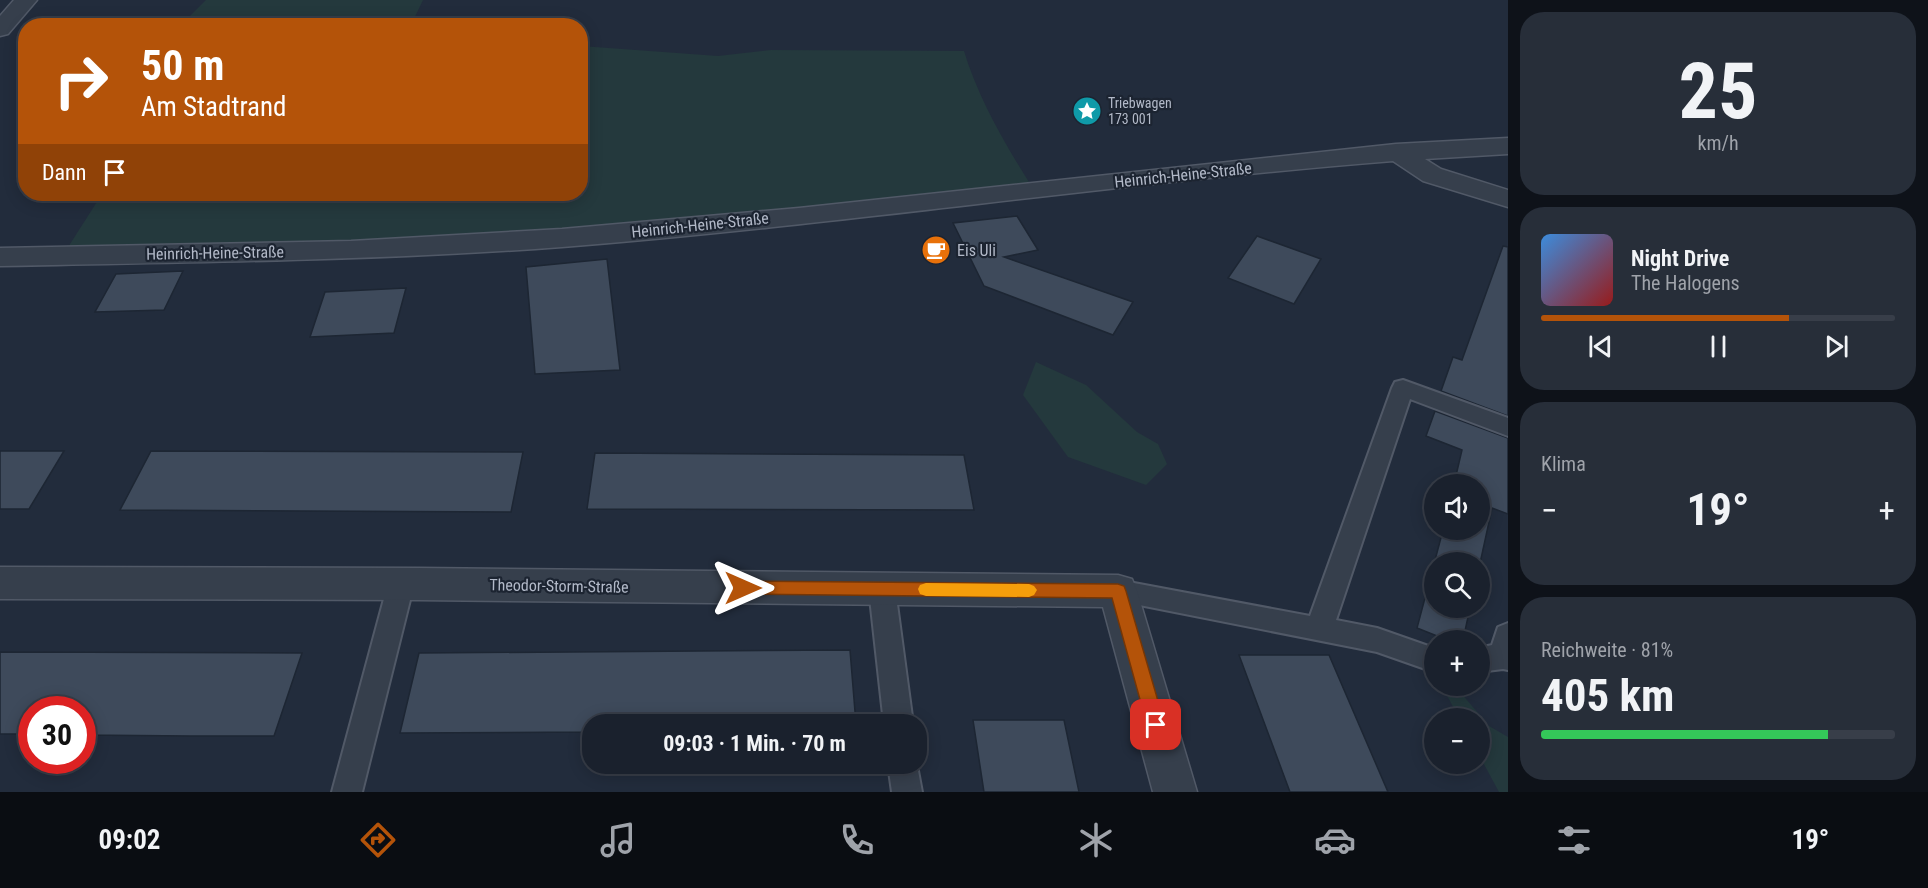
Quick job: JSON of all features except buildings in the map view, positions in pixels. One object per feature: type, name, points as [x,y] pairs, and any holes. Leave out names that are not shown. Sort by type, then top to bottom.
[{"type":"street","points":[[0,29],[26,0]]},
{"type":"street","name":"Heinrich-Heine-Straße","points":[[0,257],[375,250],[563,238],[848,211],[1396,152],[1508,146]]},
{"type":"street","points":[[1396,152],[1432,175],[1508,199]]},
{"type":"street","name":"Theodor-Storm-Straße","points":[[0,583],[401,584],[1118,591]]},
{"type":"street","points":[[1118,591],[1175,792]]},
{"type":"lane","points":[[1319,629],[1403,388],[1508,427]]},
{"type":"lane","points":[[347,792],[401,584]]},
{"type":"lane","points":[[882,589],[897,714]]},
{"type":"lane","points":[[1118,591],[1377,640],[1424,656]]},
{"type":"lane","points":[[904,774],[907,792]]},
{"type":"green space","points":[[206,0],[423,0],[414,18],[188,18]]},
{"type":"green space","points":[[588,47],[718,56],[771,50],[964,51],[977,87],[994,122],[1034,190],[668,227],[63,255],[98,201],[588,201]]},
{"type":"green space","points":[[1036,362],[1086,385],[1137,432],[1158,444],[1167,464],[1146,485],[1068,457],[1023,395]]},
{"type":"green space","points":[[1447,696],[1464,696],[1474,708],[1454,708]]},
{"type":"green space","points":[[1490,727],[1508,737],[1508,792],[1499,792],[1489,774]]},
{"type":"slow traffic","points":[[926,589],[1029,590]]},
{"type":"place","name":"Triebwagen 173 001","points":[[1087,111]]},
{"type":"place","name":"Eis Uli","points":[[936,250]]},
{"type":"route","points":[[743,588],[1118,591],[1156,725]]}]
